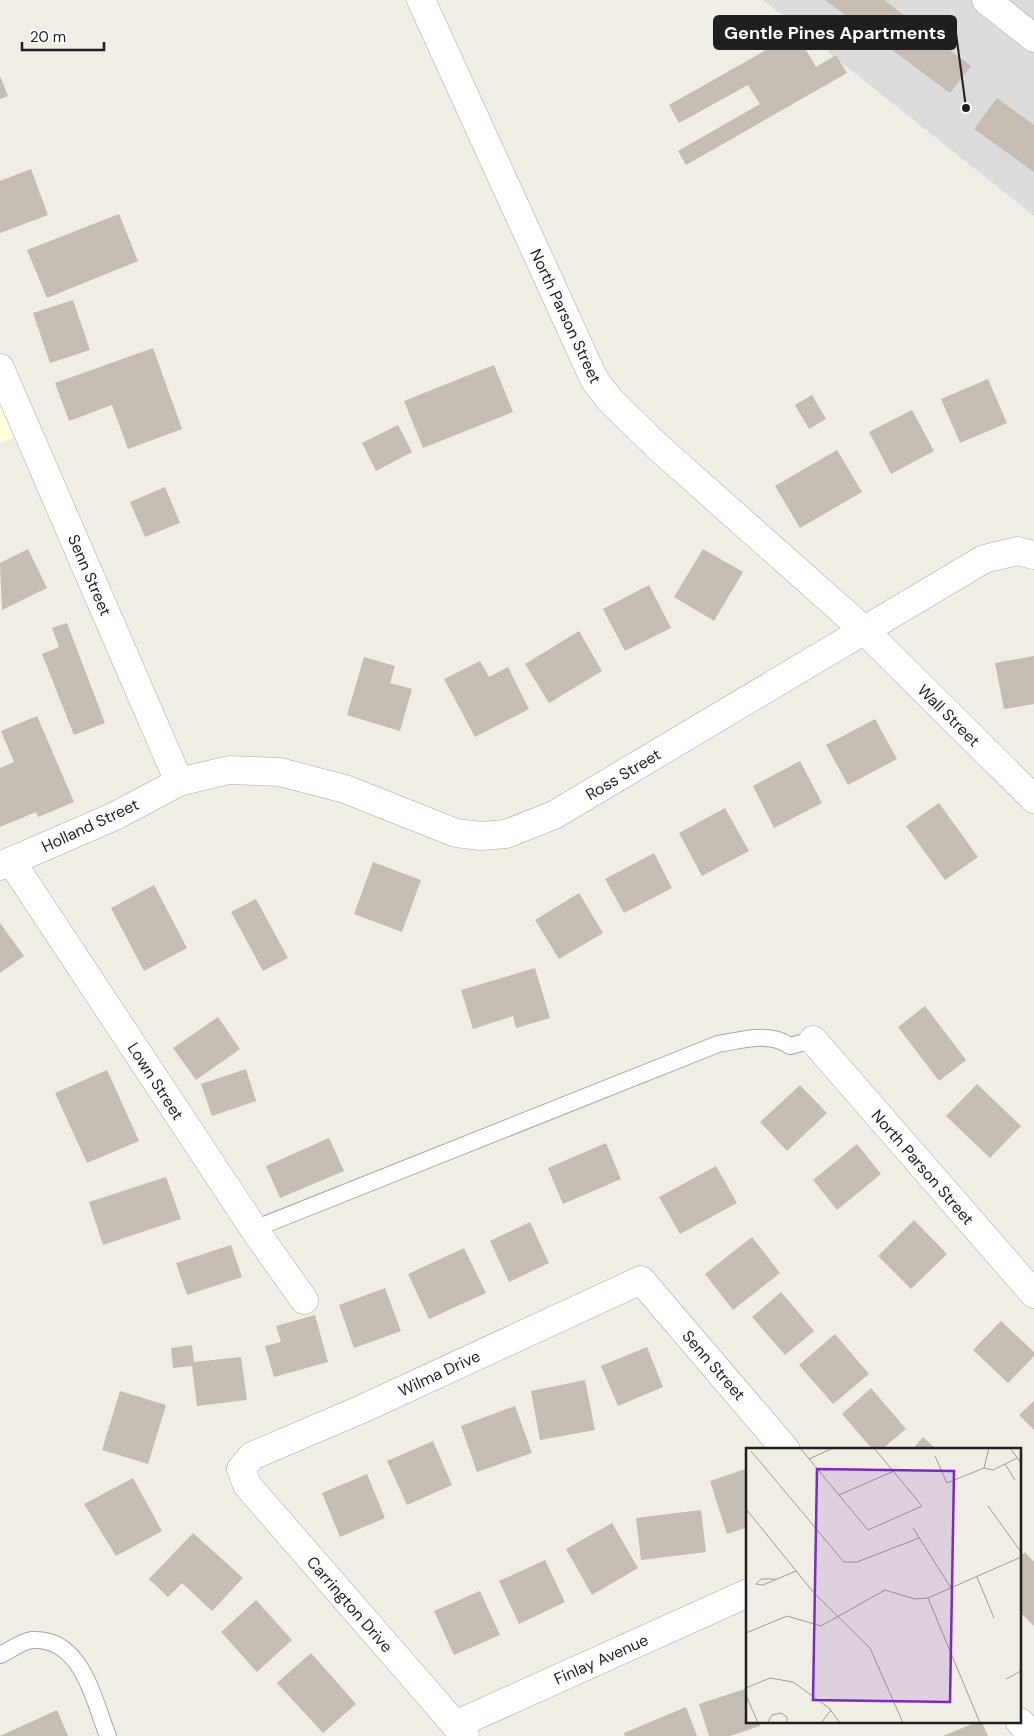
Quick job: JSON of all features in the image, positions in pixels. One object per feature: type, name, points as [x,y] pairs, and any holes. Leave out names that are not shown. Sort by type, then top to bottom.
[{"type":"street","name":"North Parson Street","points":[[421,0],[594,379],[609,399],[658,447],[864,630]]},
{"type":"street","points":[[986,0],[1034,38]]},
{"type":"street","name":"Senn Street","points":[[0,368],[179,782]]},
{"type":"street","name":"Ross Street","points":[[179,782],[228,770],[280,772],[345,789],[456,833],[481,836],[506,834],[554,815],[984,560],[1017,551],[1034,555]]},
{"type":"street","name":"Wall Street","points":[[864,630],[1034,800]]},
{"type":"street","name":"Holland Street","points":[[5,863],[115,816],[179,782]]},
{"type":"street","name":"Lown Street","points":[[5,863],[304,1300]]},
{"type":"street","name":"North Parson Street","points":[[813,1040],[1034,1294]]},
{"type":"street","name":"Senn Street","points":[[641,1280],[784,1448]]},
{"type":"street","name":"Wilma Drive","points":[[242,1469],[252,1456],[362,1409],[641,1280]]},
{"type":"street","name":"Carrington Drive","points":[[242,1469],[247,1484],[460,1731]]},
{"type":"street","name":"Finlay Avenue","points":[[460,1731],[746,1594]]},
{"type":"street","points":[[1022,1724],[1032,1736]]},
{"type":"lane","points":[[254,1229],[709,1048],[752,1038],[780,1038],[790,1046],[813,1040]]},
{"type":"lane","points":[[0,1655],[30,1640],[57,1643],[80,1664],[108,1736]]},
{"type":"shaded area","points":[[763,0],[1034,0],[1034,216]]},
{"type":"shaded area","points":[[0,368],[27,431],[0,443]]},
{"type":"building","points":[[825,0],[884,0],[971,66],[950,93]]},
{"type":"building","points":[[796,33],[816,67],[836,55],[847,73],[686,165],[678,151],[760,104],[748,85],[679,123],[669,105]]},
{"type":"building","points":[[0,76],[8,96],[0,99]]},
{"type":"building","points":[[997,98],[1034,125],[1034,172],[974,129]]},
{"type":"building","points":[[31,169],[48,215],[0,233],[0,181]]},
{"type":"building","points":[[119,214],[138,261],[47,298],[27,250]]},
{"type":"building","points":[[73,300],[90,350],[50,363],[33,313]]},
{"type":"building","points":[[153,348],[182,429],[128,449],[112,405],[69,421],[55,383]]},
{"type":"building","points":[[494,365],[513,412],[423,448],[404,401]]},
{"type":"building","points":[[988,379],[1007,423],[960,443],[941,399]]},
{"type":"building","points":[[812,395],[826,419],[809,429],[795,405]]},
{"type":"building","points":[[912,410],[934,451],[891,474],[869,432]]},
{"type":"building","points":[[398,425],[412,452],[376,471],[362,443]]},
{"type":"building","points":[[837,450],[862,492],[800,528],[775,486]]},
{"type":"building","points":[[165,487],[180,523],[145,537],[130,502]]},
{"type":"building","points":[[28,549],[47,588],[2,610],[0,563]]},
{"type":"building","points":[[703,549],[743,572],[714,621],[674,597]]},
{"type":"building","points":[[649,585],[671,628],[625,651],[603,609]]},
{"type":"building","points":[[67,623],[105,723],[74,735],[42,654],[59,647],[52,628]]},
{"type":"building","points":[[579,631],[602,671],[549,703],[525,664]]},
{"type":"building","points":[[1034,656],[1034,704],[1004,709],[995,663]]},
{"type":"building","points":[[364,657],[395,666],[390,683],[412,689],[400,731],[347,715]]},
{"type":"building","points":[[480,661],[489,677],[508,667],[529,709],[475,737],[444,679]]},
{"type":"building","points":[[37,716],[74,802],[38,817],[36,812],[0,827],[0,768],[14,762],[1,731]]},
{"type":"building","points":[[875,719],[897,759],[848,785],[826,745]]},
{"type":"building","points":[[800,761],[822,803],[774,828],[753,786]]},
{"type":"building","points":[[939,803],[978,857],[945,880],[906,826]]},
{"type":"building","points":[[725,808],[749,851],[702,876],[679,833]]},
{"type":"building","points":[[654,853],[672,888],[624,913],[605,879]]},
{"type":"building","points":[[373,862],[421,880],[402,932],[354,914]]},
{"type":"building","points":[[154,885],[187,948],[144,971],[111,908]]},
{"type":"building","points":[[579,893],[603,933],[559,959],[535,920]]},
{"type":"building","points":[[256,899],[288,958],[263,971],[231,912]]},
{"type":"building","points":[[0,923],[24,956],[0,973]]},
{"type":"building","points":[[535,968],[550,1018],[516,1028],[513,1016],[473,1029],[461,990]]},
{"type":"building","points":[[925,1006],[966,1060],[939,1081],[898,1027]]},
{"type":"building","points":[[218,1017],[240,1049],[196,1080],[173,1048]]},
{"type":"building","points":[[246,1069],[256,1101],[212,1116],[201,1084]]},
{"type":"building","points":[[107,1070],[139,1141],[87,1163],[55,1093]]},
{"type":"building","points":[[977,1084],[1021,1126],[990,1158],[946,1116]]},
{"type":"building","points":[[800,1085],[827,1113],[787,1151],[760,1122]]},
{"type":"building","points":[[329,1138],[344,1171],[280,1198],[266,1166]]},
{"type":"building","points":[[606,1143],[621,1179],[563,1204],[548,1168]]},
{"type":"building","points":[[857,1144],[881,1174],[837,1210],[813,1180]]},
{"type":"building","points":[[716,1166],[737,1203],[680,1234],[659,1197]]},
{"type":"building","points":[[166,1177],[181,1219],[103,1245],[89,1202]]},
{"type":"building","points":[[914,1220],[947,1254],[911,1289],[878,1256]]},
{"type":"building","points":[[530,1222],[549,1263],[509,1282],[490,1241]]},
{"type":"building","points":[[752,1237],[780,1273],[733,1310],[705,1274]]},
{"type":"building","points":[[231,1245],[242,1277],[187,1295],[176,1263]]},
{"type":"building","points":[[464,1248],[486,1293],[429,1319],[408,1274]]},
{"type":"building","points":[[385,1288],[401,1331],[354,1348],[339,1305]]},
{"type":"building","points":[[781,1292],[814,1331],[785,1355],[752,1317]]},
{"type":"building","points":[[315,1315],[328,1362],[274,1377],[265,1346],[281,1342],[276,1326]]},
{"type":"building","points":[[1001,1321],[1034,1352],[1034,1356],[1008,1383],[973,1350]]},
{"type":"building","points":[[835,1334],[869,1374],[833,1404],[799,1365]]},
{"type":"building","points":[[192,1345],[194,1362],[241,1357],[247,1400],[197,1406],[192,1366],[173,1368],[171,1348]]},
{"type":"building","points":[[647,1347],[663,1387],[618,1406],[601,1366]]},
{"type":"building","points":[[585,1380],[595,1430],[540,1440],[531,1391]]},
{"type":"building","points":[[871,1388],[906,1429],[883,1448],[871,1448],[842,1414]]},
{"type":"building","points":[[120,1391],[166,1405],[148,1464],[102,1450]]},
{"type":"building","points":[[1034,1401],[1034,1430],[1019,1415]]},
{"type":"building","points":[[515,1406],[532,1453],[477,1472],[461,1426]]},
{"type":"building","points":[[923,1437],[935,1448],[914,1448]]},
{"type":"building","points":[[433,1441],[452,1485],[407,1505],[387,1461]]},
{"type":"building","points":[[746,1469],[746,1528],[727,1534],[710,1481]]},
{"type":"building","points":[[367,1474],[385,1518],[340,1537],[322,1493]]},
{"type":"building","points":[[133,1478],[162,1531],[116,1556],[84,1504]]},
{"type":"building","points":[[701,1510],[706,1552],[641,1560],[636,1518]]},
{"type":"building","points":[[612,1523],[638,1568],[592,1595],[566,1549]]},
{"type":"building","points":[[193,1533],[243,1578],[212,1611],[182,1583],[168,1597],[149,1579]]},
{"type":"building","points":[[1025,1552],[1034,1562],[1034,1626],[1022,1614],[1022,1555]]},
{"type":"building","points":[[545,1560],[565,1602],[519,1624],[499,1581]]},
{"type":"building","points":[[480,1591],[500,1635],[454,1655],[434,1611]]},
{"type":"building","points":[[256,1600],[292,1640],[257,1672],[221,1632]]},
{"type":"building","points":[[311,1653],[356,1704],[323,1733],[277,1683]]},
{"type":"building","points":[[746,1689],[746,1724],[760,1724],[760,1726],[730,1736],[709,1736],[699,1704]]},
{"type":"building","points":[[686,1707],[697,1736],[625,1736],[624,1733]]},
{"type":"building","points":[[57,1710],[68,1736],[0,1736]]},
{"type":"building","points":[[972,1724],[983,1724],[988,1736],[943,1736]]},
{"type":"place","name":"Gentle Pines Apartments","points":[[966,108]]}]
